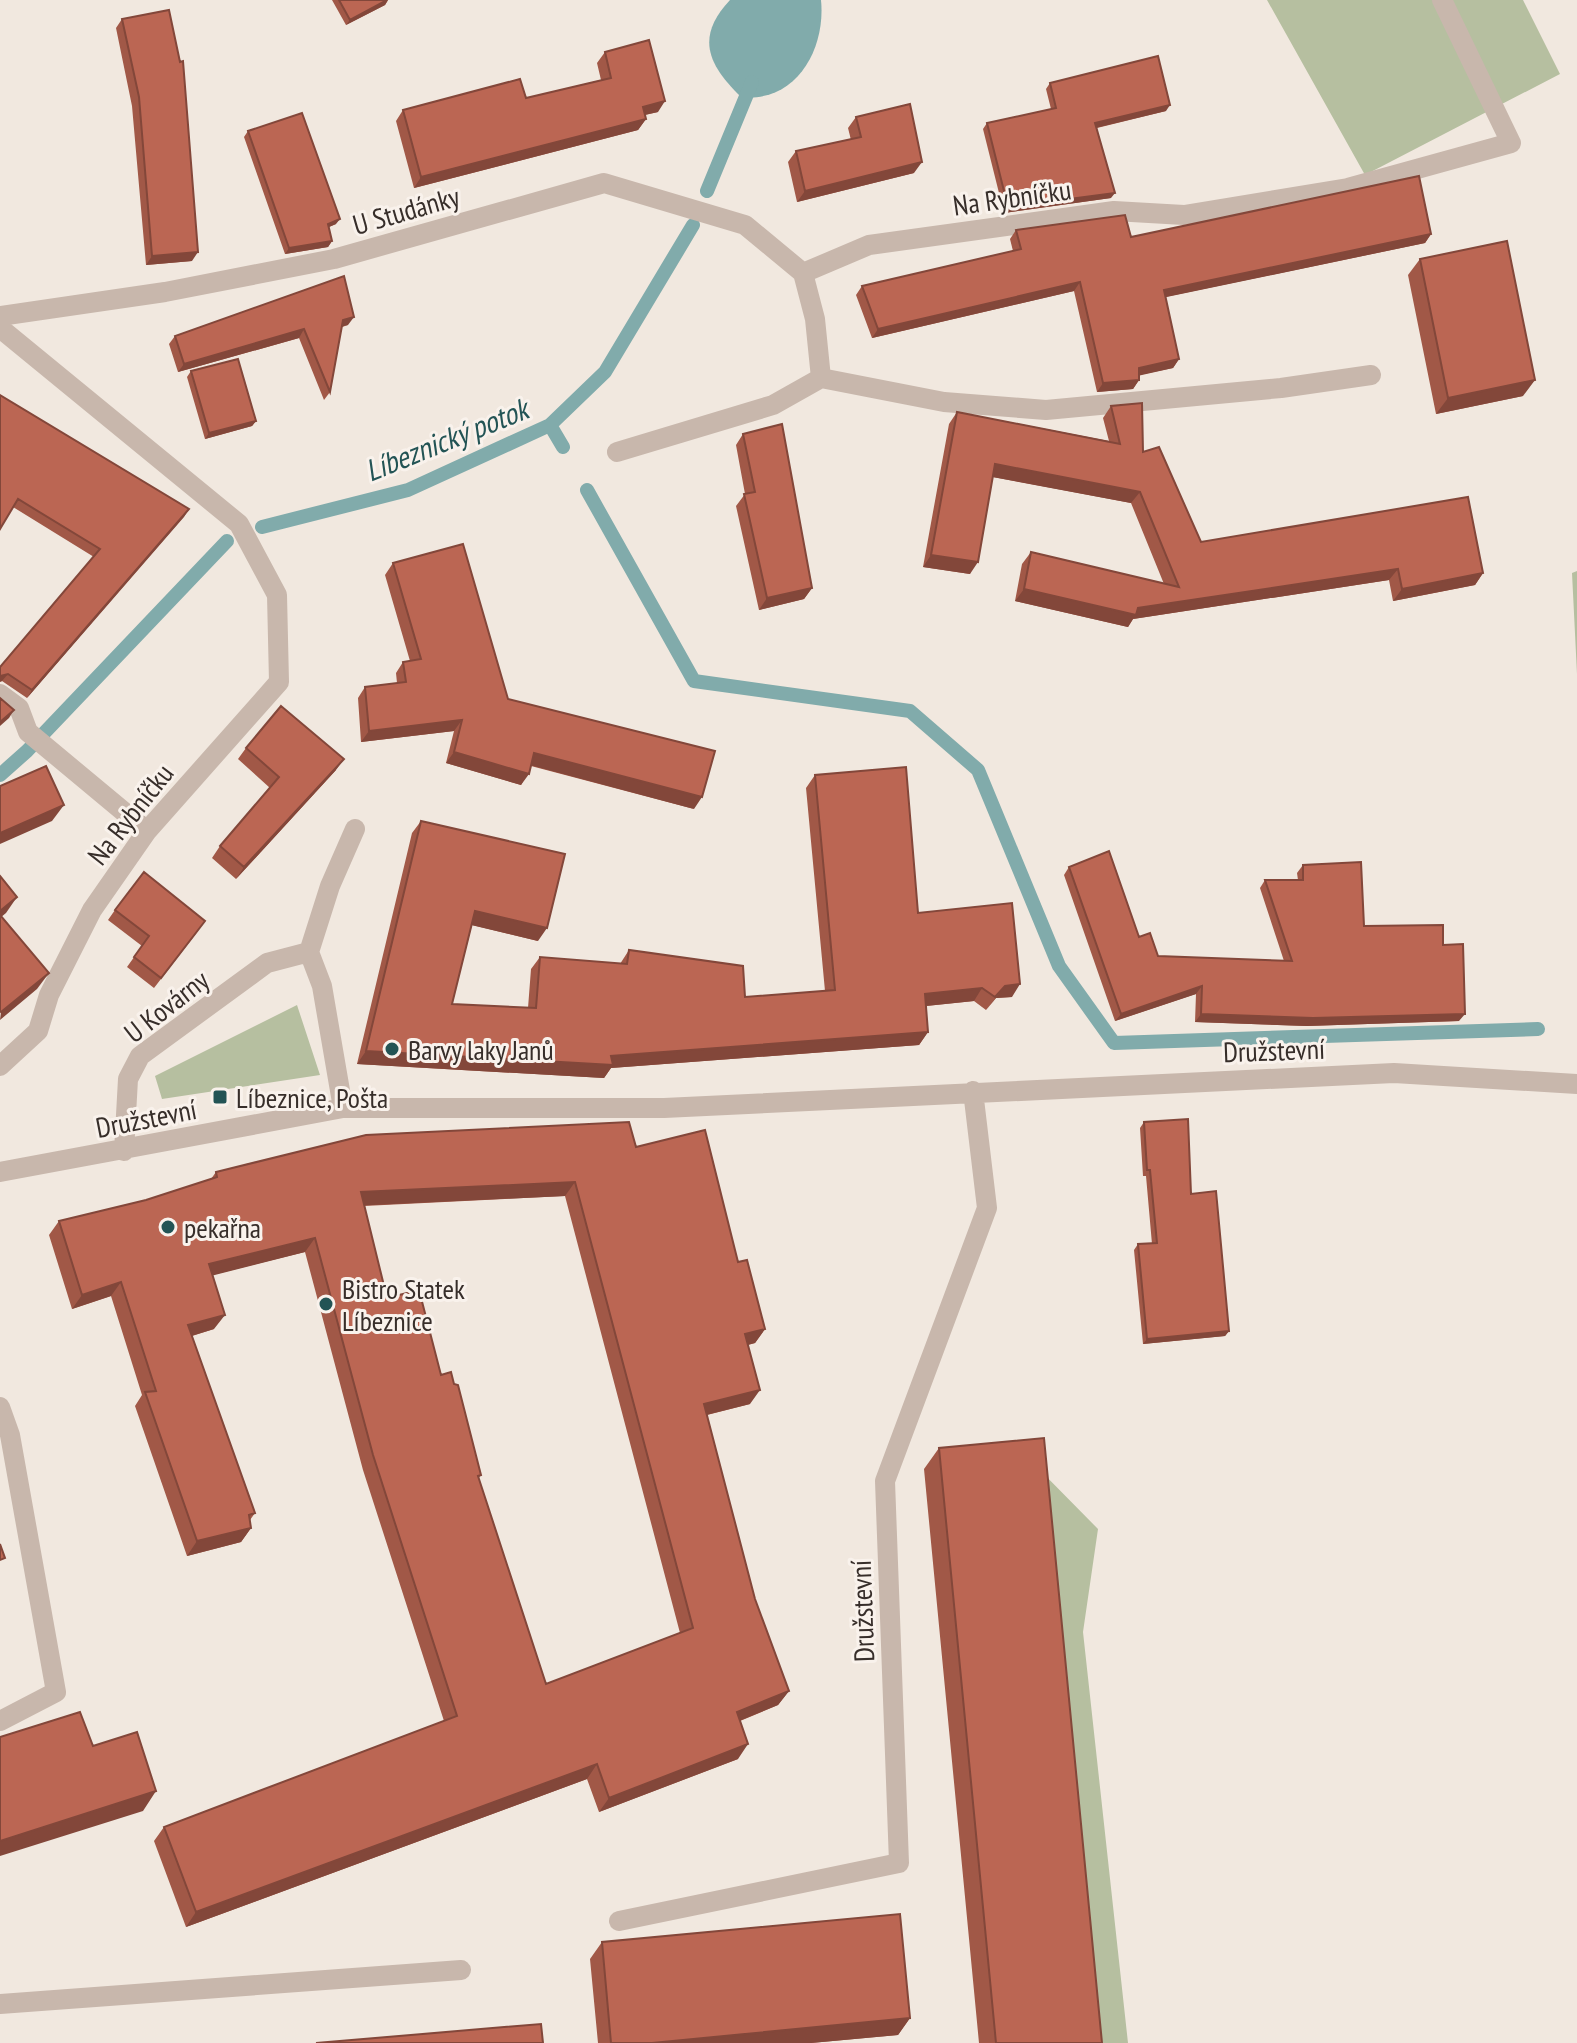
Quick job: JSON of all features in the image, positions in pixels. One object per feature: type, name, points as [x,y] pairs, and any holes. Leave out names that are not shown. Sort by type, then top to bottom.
[{"type":"street","name":"Na Rybníčku","points":[[803,273],[869,245],[1114,211],[1184,215],[1348,188],[1511,143],[1442,0]]},
{"type":"street","name":"U Studánky","points":[[0,316],[165,292],[334,259],[604,183],[745,225],[803,273]]},
{"type":"street","points":[[803,273],[815,319],[821,378]]},
{"type":"street","name":"Na Rybníčku","points":[[0,328],[239,524],[277,595],[279,682],[147,831],[92,910],[49,995],[38,1031],[0,1066]]},
{"type":"street","points":[[617,452],[773,405],[821,378],[944,402],[1046,410],[1267,389],[1371,375]]},
{"type":"street","points":[[0,694],[19,708],[28,732],[147,831]]},
{"type":"street","points":[[343,1108],[322,986],[309,952],[330,886],[355,829]]},
{"type":"street","name":"U Kovárny","points":[[124,1151],[128,1079],[140,1056],[267,963],[309,952]]},
{"type":"street","name":"Družstevní","points":[[0,1172],[343,1108],[664,1108],[1394,1073],[1577,1084]]},
{"type":"street","name":"Družstevní","points":[[619,1921],[899,1863],[885,1481],[987,1208],[973,1091]]},
{"type":"street","points":[[0,1407],[56,1692],[0,1721]]},
{"type":"street","points":[[0,2004],[461,1970]]},
{"type":"green space","points":[[1267,0],[1523,0],[1560,74],[1365,175]]},
{"type":"green space","points":[[1577,571],[1577,674],[1572,573]]},
{"type":"green space","points":[[297,1005],[320,1075],[162,1099],[155,1076]]},
{"type":"green space","points":[[1029,1459],[1098,1529],[1083,1632],[1128,2043],[1093,2043]]},
{"type":"water","points":[[730,0],[821,0],[818,37],[812,54],[792,82],[760,97],[741,97],[720,74],[709,39],[719,13]]},
{"type":"building","points":[[339,0],[387,0],[350,20]]},
{"type":"building","points":[[169,10],[180,62],[183,61],[198,252],[152,256],[139,97],[122,19]]},
{"type":"building","points":[[649,40],[665,101],[643,107],[646,119],[421,177],[403,110],[520,79],[526,98],[611,78],[605,52]]},
{"type":"building","points":[[1158,56],[1170,105],[1095,123],[1115,193],[1008,207],[987,123],[1056,108],[1050,83]]},
{"type":"building","points":[[910,104],[922,162],[805,191],[796,151],[861,137],[856,117]]},
{"type":"building","points":[[302,113],[340,219],[328,224],[332,241],[289,248],[248,131]]},
{"type":"building","points":[[1419,176],[1431,234],[1164,290],[1179,359],[1139,368],[1139,380],[1103,383],[1080,282],[878,329],[862,286],[1021,249],[1016,230],[1125,215],[1131,237]]},
{"type":"building","points":[[1507,241],[1535,380],[1448,398],[1420,259]]},
{"type":"building","points":[[344,276],[354,317],[343,320],[330,392],[304,329],[184,364],[175,336]]},
{"type":"building","points":[[238,359],[256,421],[209,433],[191,371]]},
{"type":"building","points":[[0,395],[189,509],[32,690],[8,674],[0,676],[0,667],[100,549],[18,499],[0,529]]},
{"type":"building","points":[[1142,403],[1143,452],[1159,447],[1201,542],[1468,497],[1483,573],[1402,589],[1398,569],[1138,608],[1136,615],[1024,589],[1031,552],[1179,587],[1140,492],[995,464],[978,562],[931,555],[957,412],[1120,444],[1111,406]]},
{"type":"building","points":[[782,424],[812,588],[767,598],[744,494],[755,492],[743,434]]},
{"type":"building","points":[[463,544],[508,699],[715,751],[702,797],[534,753],[529,774],[454,752],[462,720],[369,731],[365,687],[406,682],[403,662],[421,659],[393,563]]},
{"type":"building","points":[[0,698],[14,710],[0,722]]},
{"type":"building","points":[[281,706],[344,759],[244,867],[220,846],[279,777],[246,748]]},
{"type":"building","points":[[46,766],[64,805],[0,833],[0,786]]},
{"type":"building","points":[[906,767],[918,913],[1012,903],[1020,984],[1005,986],[995,997],[982,988],[925,994],[928,1032],[611,1056],[613,1065],[366,1051],[421,821],[565,854],[547,928],[475,911],[452,1004],[536,1008],[540,957],[627,964],[629,950],[743,966],[745,997],[835,990],[815,775]]},
{"type":"building","points":[[1109,851],[1139,937],[1150,933],[1158,956],[1292,961],[1265,880],[1303,880],[1303,865],[1361,862],[1364,926],[1443,925],[1443,945],[1463,944],[1465,1014],[1313,1018],[1201,1014],[1202,986],[1121,1014],[1069,867]]},
{"type":"building","points":[[144,872],[205,921],[161,978],[134,957],[149,936],[115,910]]},
{"type":"building","points":[[0,876],[17,897],[0,911]]},
{"type":"building","points":[[0,915],[49,973],[1,1012],[0,1011]]},
{"type":"building","points":[[1188,1119],[1191,1194],[1216,1191],[1229,1331],[1147,1339],[1138,1244],[1157,1243],[1144,1122]]},
{"type":"building","points":[[629,1122],[636,1147],[705,1130],[738,1262],[747,1260],[765,1329],[745,1334],[760,1390],[704,1404],[755,1599],[789,1691],[737,1712],[748,1744],[609,1798],[597,1764],[196,1912],[164,1827],[457,1716],[373,1455],[315,1238],[209,1264],[225,1315],[188,1325],[255,1513],[249,1515],[251,1528],[197,1541],[145,1392],[156,1391],[121,1282],[82,1295],[59,1221],[146,1200],[217,1177],[216,1172],[366,1135]],"holes":[[[575,1182],[693,1628],[546,1684],[478,1476],[481,1475],[458,1385],[454,1384],[451,1372],[441,1375],[419,1290],[387,1298],[361,1192]]]},
{"type":"building","points":[[1044,1438],[1102,2043],[996,2043],[939,1448]]},
{"type":"building","points":[[80,1712],[93,1746],[137,1732],[156,1791],[0,1841],[0,1737]]},
{"type":"building","points":[[900,1914],[910,2018],[652,2043],[611,2043],[602,1942]]},
{"type":"building","points":[[541,2024],[543,2043],[316,2043]]},
{"type":"waterway","name":"Líbeznický potok","points":[[707,191],[752,82]]},
{"type":"waterway","name":"Líbeznický potok","points":[[262,527],[408,490],[550,425],[605,372],[693,225]]},
{"type":"waterway","points":[[550,425],[563,447]]},
{"type":"waterway","points":[[587,490],[694,681],[910,711],[978,770],[1059,966],[1114,1043],[1538,1029]]},
{"type":"waterway","name":"Líbeznický potok","points":[[0,775],[27,751],[227,541]]},
{"type":"place","name":"Barvy laky Janů","points":[[392,1049]]},
{"type":"place","name":"Líbeznice, Pošta","points":[[220,1097]]},
{"type":"place","name":"pekařna","points":[[168,1227]]},
{"type":"place","name":"Bistro Statek Líbeznice","points":[[326,1304]]}]
